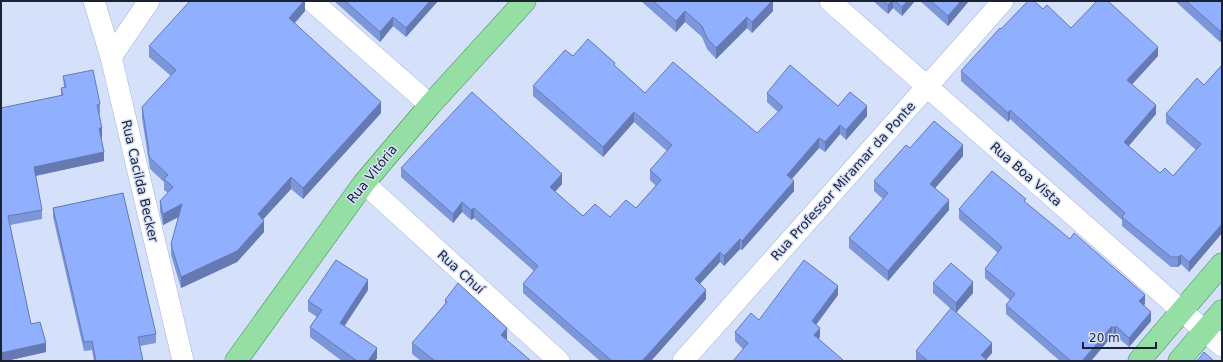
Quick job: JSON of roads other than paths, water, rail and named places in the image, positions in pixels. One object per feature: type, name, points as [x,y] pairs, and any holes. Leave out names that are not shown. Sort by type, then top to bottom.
[{"type":"main road","name":"Rua Vitória","points":[[236,361],[364,183],[430,105],[525,1]]},
{"type":"main road","points":[[1139,361],[1222,264]]},
{"type":"main road","points":[[1179,361],[1222,311]]},
{"type":"street","name":"Rua Cacilda Becker","points":[[94,1],[111,57],[183,361]]},
{"type":"street","points":[[111,57],[149,1]]},
{"type":"street","points":[[312,1],[430,105]]},
{"type":"street","name":"Rua Boa Vista","points":[[830,1],[1222,346]]},
{"type":"street","name":"Rua Professor Miramar da Ponte","points":[[683,361],[1003,1]]},
{"type":"street","name":"Rua Chuí","points":[[364,183],[559,361]]}]
